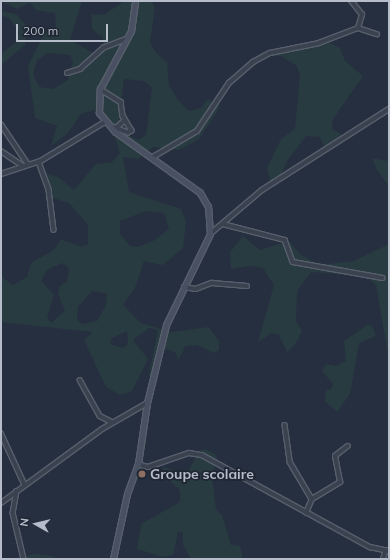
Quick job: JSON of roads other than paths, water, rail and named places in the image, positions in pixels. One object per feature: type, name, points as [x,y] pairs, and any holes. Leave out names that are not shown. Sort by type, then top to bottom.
[{"type":"main road","points":[[113,559],[128,486],[138,464],[147,403],[166,325],[210,234],[205,200],[153,157],[105,123],[98,108],[100,89],[134,24],[135,1]]},
{"type":"street","points":[[351,1],[362,15],[358,28]]},
{"type":"street","points":[[153,157],[197,131],[229,83],[253,62],[270,54],[319,43],[358,28],[376,34]]},
{"type":"street","points":[[67,74],[80,69],[103,48],[127,39]]},
{"type":"street","points":[[1,174],[28,164],[39,162],[105,123],[115,128],[131,132],[125,120],[121,102],[100,89]]},
{"type":"street","points":[[210,234],[262,190],[389,109]]},
{"type":"street","points":[[115,128],[125,120]]},
{"type":"street","points":[[1,124],[28,164]]},
{"type":"street","points":[[1,151],[23,166]]},
{"type":"street","points":[[39,162],[49,190],[54,230]]},
{"type":"street","points":[[223,224],[285,240],[293,262],[384,278]]},
{"type":"street","points":[[184,287],[196,289],[212,283],[247,286]]},
{"type":"street","points":[[80,380],[100,416],[112,422]]},
{"type":"street","points":[[1,503],[112,422],[147,403]]},
{"type":"street","points":[[285,424],[290,462],[312,499]]},
{"type":"street","points":[[1,433],[25,485]]},
{"type":"street","points":[[306,513],[312,499],[340,482],[335,456],[348,446]]},
{"type":"street","points":[[138,464],[148,467],[189,453],[202,455],[370,547],[387,550],[383,559]]},
{"type":"street","points":[[17,491],[13,513],[24,559]]},
{"type":"place","name":"Groupe scolaire","points":[[142,474]]}]
